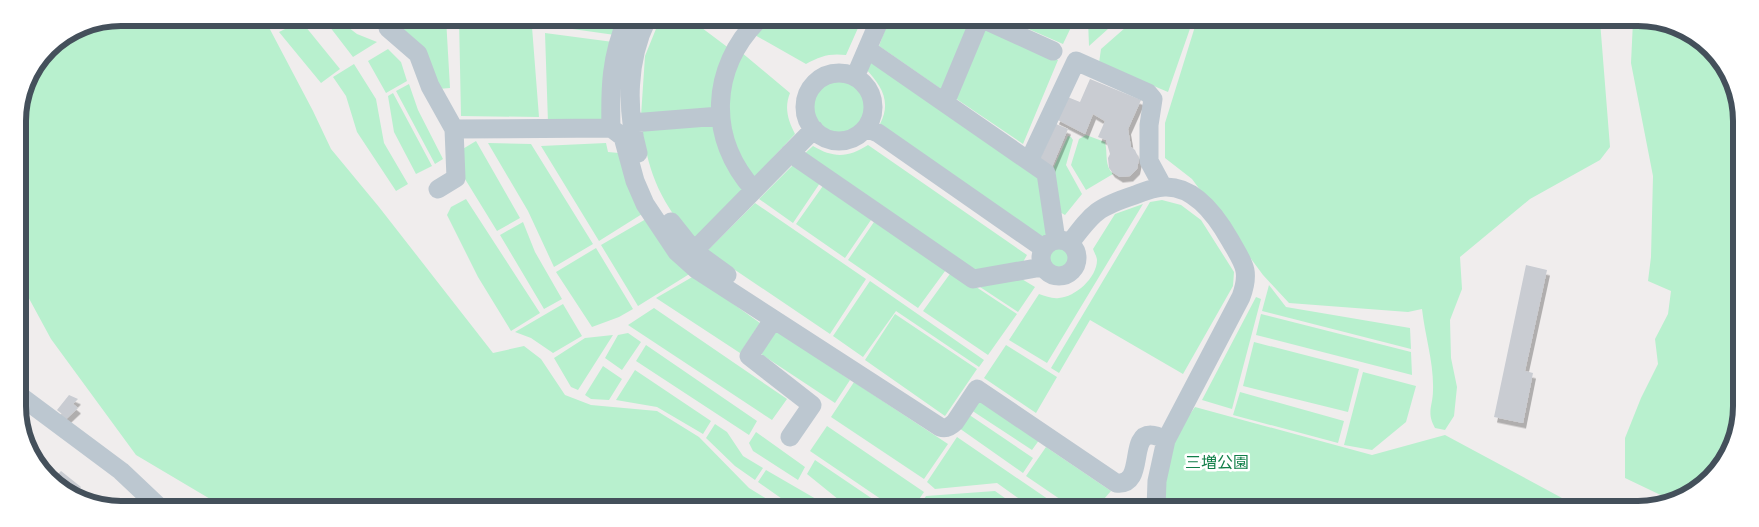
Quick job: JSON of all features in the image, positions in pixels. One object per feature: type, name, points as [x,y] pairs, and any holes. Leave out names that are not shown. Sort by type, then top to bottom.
[{"type":"street","points":[[611,128],[610,85],[618,40],[624,26]]},
{"type":"street","points":[[645,26],[635,54],[630,81],[630,109],[640,163],[651,189],[670,220],[694,251],[764,301],[773,320]]},
{"type":"street","points":[[753,26],[733,52],[725,73],[721,94],[720,116],[724,138],[732,159],[743,178],[754,190]]},
{"type":"street","points":[[855,77],[877,26]]},
{"type":"street","points":[[945,103],[979,26]]},
{"type":"street","points":[[998,26],[1053,51]]},
{"type":"street","points":[[388,28],[418,54],[430,86],[454,129],[456,178],[438,189]]},
{"type":"street","points":[[867,49],[1046,173],[1053,250]]},
{"type":"street","points":[[1029,161],[1076,61],[1151,96],[1153,104],[1149,125],[1149,161],[1163,186]]},
{"type":"street","points":[[830,74],[847,74],[855,77],[868,88],[873,104],[870,121],[866,128],[850,139],[840,141],[830,140],[821,136],[809,122],[805,106],[810,89],[822,78],[830,74]]},
{"type":"street","points":[[632,123],[720,116]]},
{"type":"street","points":[[454,129],[611,128],[622,137],[635,181],[645,204],[677,252],[696,268],[773,320],[940,427],[950,427],[955,422],[977,389],[1116,483],[1122,484],[1129,480],[1132,474],[1141,441],[1145,436],[1150,434],[1166,440]]},
{"type":"street","points":[[866,128],[878,133],[1053,250]]},
{"type":"street","points":[[694,251],[814,129]]},
{"type":"street","points":[[790,153],[973,279],[1053,250],[1097,211],[1115,201],[1163,186],[1182,190],[1203,204],[1224,229],[1246,272],[1246,280],[1241,297],[1166,440],[1157,481],[1156,501]]},
{"type":"street","points":[[773,320],[749,356],[812,405],[790,437]]},
{"type":"street","points":[[26,400],[121,471],[153,501]]},
{"type":"green space","points":[[115,26],[268,26],[331,149],[379,207],[493,353],[524,346],[541,359],[565,395],[591,405],[657,411],[699,437],[749,488],[770,501],[214,501],[136,455],[51,339],[26,293],[26,115],[33,85],[42,68],[68,42],[85,33],[103,28]]},
{"type":"green space","points":[[291,26],[305,26],[340,69],[321,83],[279,32]]},
{"type":"green space","points":[[329,26],[346,26],[357,34],[377,42],[353,57]]},
{"type":"green space","points":[[400,26],[446,26],[450,88],[438,89],[425,49]]},
{"type":"green space","points":[[459,26],[531,26],[539,117],[461,116]]},
{"type":"green space","points":[[551,26],[619,26],[615,35]]},
{"type":"green space","points":[[657,26],[699,26],[730,49],[715,112],[641,116],[645,56]]},
{"type":"green space","points":[[760,26],[859,26],[846,55],[835,54],[825,56],[806,64],[753,34]]},
{"type":"green space","points":[[886,26],[969,26],[941,89],[879,46]]},
{"type":"green space","points":[[983,26],[1058,60],[1023,144],[955,98]]},
{"type":"green space","points":[[1022,26],[1072,26],[1063,44]]},
{"type":"green space","points":[[1088,26],[1111,26],[1089,46]]},
{"type":"green space","points":[[1127,26],[1191,26],[1168,92],[1099,63],[1101,49]]},
{"type":"green space","points":[[1195,26],[1600,26],[1610,147],[1600,160],[1530,199],[1460,257],[1462,289],[1450,320],[1451,358],[1457,387],[1454,416],[1445,430],[1435,428],[1431,418],[1433,396],[1432,370],[1422,309],[1408,312],[1289,303],[1263,275],[1192,179],[1165,158],[1165,123]]},
{"type":"green space","points":[[1633,26],[1662,29],[1674,33],[1696,46],[1713,63],[1728,91],[1733,115],[1733,406],[1730,430],[1726,442],[1713,464],[1691,485],[1665,497],[1625,478],[1625,438],[1641,398],[1658,364],[1655,339],[1668,314],[1671,291],[1648,281],[1651,257],[1653,176],[1631,63]]},
{"type":"green space","points":[[545,33],[613,42],[606,123],[548,123]]},
{"type":"green space","points":[[388,49],[401,62],[407,81],[386,93],[368,61]]},
{"type":"green space","points":[[741,52],[790,93],[787,104],[788,114],[795,134],[752,180],[729,138],[730,76]]},
{"type":"green space","points":[[871,58],[1041,176],[1047,237],[1040,237],[880,124],[885,101],[880,87],[865,68]]},
{"type":"green space","points":[[354,64],[376,99],[384,143],[408,184],[396,191],[357,132],[346,96],[333,77]]},
{"type":"green space","points":[[839,77],[855,82],[860,86],[864,91],[869,107],[864,123],[860,128],[855,132],[839,137],[823,132],[818,128],[814,123],[809,107],[814,91],[818,86],[823,82]]},
{"type":"green space","points":[[409,84],[418,110],[443,159],[435,164],[396,91]]},
{"type":"green space","points":[[393,93],[432,166],[416,174],[394,132],[388,96]]},
{"type":"green space","points":[[715,121],[745,187],[694,241],[673,214],[659,189],[649,161],[642,128]]},
{"type":"green space","points":[[1086,135],[1105,142],[1108,167],[1113,174],[1086,190],[1071,165],[1079,139]]},
{"type":"green space","points":[[1068,136],[1073,140],[1066,165],[1082,194],[1065,215],[1058,211],[1052,171]]},
{"type":"green space","points":[[476,141],[520,218],[497,231],[465,179],[461,150]]},
{"type":"green space","points":[[488,143],[531,144],[593,244],[554,267],[528,211]]},
{"type":"green space","points":[[606,143],[608,152],[619,153],[642,214],[599,241],[541,146]]},
{"type":"green space","points":[[868,145],[1027,255],[1023,262],[973,275],[802,156],[813,146],[827,153],[840,155],[854,152]]},
{"type":"green space","points":[[795,163],[822,180],[793,223],[759,199]]},
{"type":"green space","points":[[825,183],[873,217],[845,258],[796,224]]},
{"type":"green space","points":[[466,199],[540,313],[511,331],[478,277],[447,215],[451,207]]},
{"type":"green space","points":[[1162,200],[1181,205],[1201,220],[1234,272],[1233,286],[1183,374],[1090,320],[1059,373],[1051,368],[1150,202]]},
{"type":"green space","points":[[755,203],[866,279],[830,334],[707,251]]},
{"type":"green space","points":[[1143,204],[1047,363],[1009,340],[1039,294],[1054,298],[1065,297],[1078,290],[1089,280],[1096,267],[1097,259],[1093,249],[1115,214]]},
{"type":"green space","points":[[646,219],[691,273],[638,306],[601,245]]},
{"type":"green space","points":[[876,219],[948,267],[918,308],[848,260]]},
{"type":"green space","points":[[523,222],[535,252],[562,299],[544,309],[500,235]]},
{"type":"green space","points":[[1059,246],[1068,250],[1072,259],[1068,268],[1059,272],[1050,268],[1046,259],[1050,250]]},
{"type":"green space","points":[[596,248],[633,309],[619,317],[592,327],[556,272]]},
{"type":"green space","points":[[952,271],[1017,314],[988,355],[923,311]]},
{"type":"green space","points":[[1015,275],[1035,287],[1018,312],[980,287]]},
{"type":"green space","points":[[694,276],[760,323],[740,353],[656,298]]},
{"type":"green space","points":[[870,281],[984,360],[979,367],[896,311],[863,357],[833,336]]},
{"type":"green space","points":[[1269,285],[1286,307],[1410,328],[1411,349],[1262,311]]},
{"type":"green space","points":[[1256,297],[1261,299],[1232,409],[1202,400]]},
{"type":"green space","points":[[563,304],[582,336],[553,353],[531,338],[515,332]]},
{"type":"green space","points":[[654,308],[787,399],[772,420],[628,325]]},
{"type":"green space","points":[[895,314],[977,369],[945,416],[865,360]]},
{"type":"green space","points":[[1261,314],[1411,352],[1412,375],[1256,335]]},
{"type":"green space","points":[[777,330],[850,380],[835,403],[761,354]]},
{"type":"green space","points":[[628,333],[641,342],[622,370],[605,358],[618,335]]},
{"type":"green space","points":[[613,335],[578,390],[571,387],[554,358],[585,338]]},
{"type":"green space","points":[[1254,342],[1359,369],[1348,412],[1243,386]]},
{"type":"green space","points":[[646,345],[757,421],[749,435],[636,361]]},
{"type":"green space","points":[[1006,345],[1057,377],[1036,413],[984,378]]},
{"type":"green space","points":[[603,366],[622,379],[609,400],[591,399],[585,395]]},
{"type":"green space","points":[[635,370],[711,421],[703,434],[657,407],[616,400]]},
{"type":"green space","points":[[1363,372],[1416,386],[1406,422],[1372,450],[1344,445]]},
{"type":"green space","points":[[854,382],[948,444],[924,479],[831,417]]},
{"type":"green space","points":[[1240,392],[1344,421],[1338,443],[1233,415]]},
{"type":"green space","points":[[981,396],[1042,436],[1032,450],[971,410]]},
{"type":"green space","name":"三増公園","points":[[1195,407],[1372,455],[1445,435],[1562,498],[1577,501],[1165,501],[1165,475],[1175,435]]},
{"type":"green space","points":[[968,414],[1033,458],[1023,473],[959,428]]},
{"type":"green space","points":[[715,424],[727,432],[743,456],[763,468],[755,480],[735,466],[706,438]]},
{"type":"green space","points":[[827,426],[924,492],[918,501],[884,501],[810,451]]},
{"type":"green space","points":[[756,432],[805,467],[798,480],[753,451],[749,443]]},
{"type":"green space","points":[[957,437],[1051,501],[1022,501],[997,483],[935,489],[927,482]]},
{"type":"green space","points":[[1046,447],[1111,491],[1100,501],[1063,501],[1026,476]]},
{"type":"green space","points":[[815,460],[876,501],[840,501],[807,474]]},
{"type":"green space","points":[[766,470],[820,501],[785,501],[758,482]]},
{"type":"green space","points":[[995,491],[1009,501],[923,501],[926,496]]},
{"type":"building","points":[[1090,79],[1141,100],[1128,129],[1131,147],[1135,150],[1139,159],[1137,169],[1130,176],[1120,177],[1109,168],[1108,158],[1110,154],[1106,140],[1098,137],[1105,121],[1093,114],[1085,134],[1056,119],[1065,96],[1080,102]]},
{"type":"building","points":[[1056,124],[1068,129],[1052,167],[1039,161]]},
{"type":"building","points":[[1526,265],[1547,270],[1525,371],[1533,373],[1523,423],[1494,417]]},
{"type":"building","points":[[69,395],[78,399],[73,404],[78,408],[63,422],[59,418],[62,414],[57,410]]},
{"type":"building","points":[[61,471],[81,487],[79,491],[68,485],[57,475]]}]
